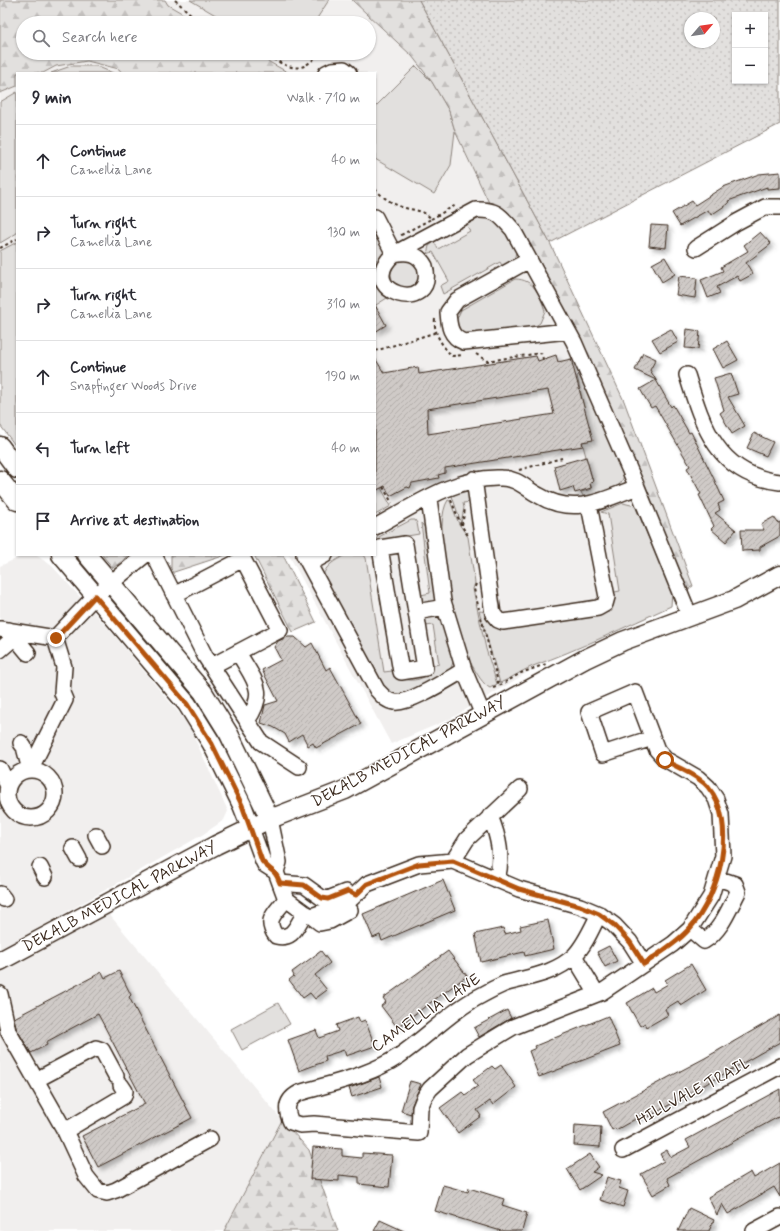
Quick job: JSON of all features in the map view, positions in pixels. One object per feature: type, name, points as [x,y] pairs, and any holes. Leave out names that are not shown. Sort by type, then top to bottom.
[{"type":"main road","points":[[0,446],[16,468]]},
{"type":"main road","points":[[0,480],[16,500]]},
{"type":"main road","points":[[62,556],[187,704],[212,744],[242,805],[251,828]]},
{"type":"main road","points":[[88,556],[203,692],[229,734],[270,819]]},
{"type":"main road","name":"DEKALB MEDICAL PARKWAY","points":[[0,961],[251,828],[270,819],[345,790],[585,659],[623,641],[734,600],[780,575]]},
{"type":"street","points":[[328,72],[332,70],[344,69],[348,72]]},
{"type":"street","points":[[696,248],[737,222],[765,207],[780,207]]},
{"type":"street","points":[[376,220],[394,254],[476,210],[490,210],[501,215],[513,230],[568,331],[637,487],[690,617]]},
{"type":"street","points":[[530,260],[457,300],[448,312],[450,328],[456,339],[464,342],[568,331]]},
{"type":"street","points":[[687,375],[698,413],[713,442],[737,468],[768,481],[780,482]]},
{"type":"street","points":[[376,526],[455,484],[474,479],[505,478],[520,482],[538,495],[555,503],[573,506],[589,505],[637,487]]},
{"type":"street","points":[[474,479],[493,614],[498,620],[503,622],[598,608],[605,604],[607,597],[589,505]]},
{"type":"street","points":[[429,499],[445,606],[464,670],[483,715]]},
{"type":"street","points":[[405,544],[416,612],[425,668],[401,672],[380,548],[405,544]]},
{"type":"street","points":[[56,638],[95,596],[144,556]]},
{"type":"street","points":[[154,556],[212,666],[261,742],[299,767]]},
{"type":"street","points":[[321,556],[306,560],[376,690],[386,700],[395,703],[409,700],[464,670]]},
{"type":"street","points":[[174,595],[243,558],[280,630],[212,666]]},
{"type":"street","points":[[416,612],[445,606]]},
{"type":"street","points":[[8,632],[56,638]]},
{"type":"street","points":[[0,650],[8,632]]},
{"type":"street","points":[[8,632],[28,653]]},
{"type":"street","points":[[30,770],[65,700],[62,693],[64,667],[56,638]]},
{"type":"street","points":[[238,652],[257,688],[259,697],[256,707],[247,721]]},
{"type":"street","name":"CAMELLIA LANE","points":[[599,914],[588,936],[574,956],[556,968],[503,985],[480,996],[398,1057],[376,1068],[360,1075],[299,1093],[291,1097],[287,1106],[288,1115],[291,1122],[300,1125],[314,1124],[419,1133],[420,1108],[424,1098],[430,1089],[467,1055],[514,1027],[597,994],[673,944],[690,928],[711,896],[723,856],[721,814],[716,799],[708,787],[698,778],[665,760],[657,750],[635,692],[589,712],[603,754],[652,738]]},
{"type":"street","points":[[21,743],[24,747],[30,770]]},
{"type":"street","points":[[0,769],[8,786],[8,799],[14,811],[26,818],[40,817],[51,809],[56,796],[53,782],[43,773],[30,770],[17,774],[8,786]]},
{"type":"street","points":[[453,861],[467,838],[520,789]]},
{"type":"street","points":[[490,816],[498,834],[500,852],[500,866],[497,880]]},
{"type":"street","points":[[270,819],[279,862],[278,878]]},
{"type":"street","points":[[251,828],[262,861],[278,878],[286,899],[308,914]]},
{"type":"street","points":[[286,899],[270,920],[270,928],[276,936],[285,938],[290,936],[308,914],[332,908],[350,900],[367,884],[419,864],[453,861],[519,889],[580,906],[599,914],[614,925],[630,942],[644,964]]},
{"type":"street","points":[[278,878],[304,885],[322,898],[332,908]]},
{"type":"street","points":[[690,928],[704,941],[711,937],[725,918],[738,892],[735,884],[717,878]]},
{"type":"street","points":[[574,956],[597,994]]},
{"type":"street","points":[[0,994],[8,1031],[65,1131],[91,1184],[98,1191],[107,1193],[116,1190],[210,1139]]},
{"type":"street","points":[[36,1080],[96,1048],[102,1050],[125,1092],[124,1096],[65,1131]]},
{"type":"street","name":"HILLVALE TRAIL","points":[[623,1150],[780,1066]]},
{"type":"street","points":[[754,1231],[780,1217]]},
{"type":"path","points":[[175,0],[193,16]]},
{"type":"path","points":[[276,60],[290,67],[298,68],[305,66],[313,60]]},
{"type":"path","points":[[376,190],[380,195],[399,206],[426,213],[431,219]]},
{"type":"path","points":[[400,235],[456,205]]},
{"type":"path","points":[[0,248],[16,240]]},
{"type":"path","points":[[376,352],[437,332]]},
{"type":"path","points":[[515,470],[562,458]]},
{"type":"path","points":[[383,487],[395,507]]},
{"type":"path","points":[[462,526],[465,509],[467,509]]},
{"type":"path","points":[[493,688],[499,686]]},
{"type":"shaded area","points":[[0,0],[419,0],[550,243],[624,401],[693,586],[671,599],[648,618],[550,659],[450,719],[391,744],[290,556],[376,556],[376,72],[16,72],[16,447],[0,425]]},
{"type":"shaded area","points":[[23,556],[37,556],[52,566],[108,628],[188,724],[228,811],[224,820],[202,835],[0,950],[0,566]]},
{"type":"shaded area","points":[[108,913],[282,1120],[224,1231],[0,1231],[0,972]]},
{"type":"green space","points":[[0,0],[165,0],[168,5],[187,16],[16,16],[16,60],[266,60],[287,72],[121,72],[119,69],[87,61],[56,66],[45,72],[16,72],[16,86],[0,93]]},
{"type":"green space","points":[[190,0],[329,0],[319,16],[217,16]]},
{"type":"green space","points":[[352,0],[419,0],[550,243],[624,401],[693,586],[687,590],[594,370],[533,255],[490,205],[455,131],[449,111],[432,82],[412,56],[376,22],[376,16],[369,16]]},
{"type":"green space","points":[[419,0],[780,0],[780,124],[550,243]]},
{"type":"green space","points":[[71,66],[96,66],[111,72],[54,72]]},
{"type":"green space","points":[[416,66],[432,82],[449,111],[455,131],[451,165],[434,194],[376,160],[376,106]]},
{"type":"green space","points":[[16,93],[16,234],[0,243],[0,102]]},
{"type":"green space","points":[[483,217],[501,224],[516,252],[514,261],[504,269],[500,262],[443,294],[440,286],[449,281],[433,252],[427,254],[429,246],[434,242],[438,249],[470,231],[466,224]]},
{"type":"green space","points":[[376,235],[386,253],[376,260]]},
{"type":"green space","points":[[16,243],[16,447],[0,425],[0,251]]},
{"type":"green space","points":[[405,260],[411,261],[415,264],[418,268],[418,280],[415,284],[411,287],[405,288],[399,287],[395,284],[392,280],[391,274],[392,268],[395,264],[399,261]]},
{"type":"green space","points":[[376,277],[387,298],[376,305]]},
{"type":"green space","points":[[515,279],[522,280],[532,285],[541,299],[545,311],[540,323],[534,327],[463,335],[456,321],[461,310]]},
{"type":"green space","points":[[581,374],[624,474],[619,485],[614,489],[596,495],[583,496],[581,492],[592,489],[590,483],[593,482],[582,442],[591,440],[577,376]]},
{"type":"green space","points":[[381,488],[391,506],[376,514],[376,490]]},
{"type":"green space","points":[[463,491],[469,491],[471,502],[463,503],[464,508],[461,523],[452,496]]},
{"type":"green space","points":[[448,500],[450,501],[459,524],[468,537],[475,583],[473,589],[486,649],[497,684],[490,688],[480,678],[475,670],[460,641],[455,627],[442,543],[442,525],[444,511]]},
{"type":"green space","points":[[623,503],[635,506],[672,592],[671,606],[585,645],[529,668],[500,683],[479,611],[489,612],[496,626],[502,629],[612,611],[609,593],[620,591],[608,514],[601,512]]},
{"type":"green space","points":[[411,520],[415,520],[417,523],[419,534],[384,540],[376,547],[376,538]]},
{"type":"green space","points":[[421,523],[427,530],[436,598],[432,602],[428,603],[422,602],[421,595],[430,593]]},
{"type":"green space","points":[[103,556],[129,556],[113,568]]},
{"type":"green space","points":[[171,556],[223,556],[171,573]]},
{"type":"green space","points":[[255,556],[283,556],[316,622],[293,632]]},
{"type":"green space","points":[[343,556],[365,556],[366,558],[384,672],[392,671],[404,679],[417,680],[426,676],[431,666],[439,664],[433,625],[426,626],[425,621],[426,618],[435,615],[442,622],[454,660],[450,670],[402,697],[394,698],[382,685],[323,577],[328,566]]},
{"type":"green space","points":[[278,1003],[290,1024],[242,1050],[231,1029]]},
{"type":"green space","points":[[282,1120],[309,1150],[338,1231],[224,1231]]},
{"type":"building","points":[[780,172],[780,188],[767,189],[767,187],[728,201],[729,203],[711,215],[708,210],[680,226],[672,213],[692,201],[695,205],[723,187],[759,174]]},
{"type":"building","points":[[651,225],[668,226],[666,248],[649,246]]},
{"type":"building","points":[[760,232],[771,244],[746,263],[753,274],[740,281],[737,276],[717,287],[720,293],[708,298],[701,280],[723,271],[721,267],[748,251],[744,245]]},
{"type":"building","points":[[665,257],[675,274],[662,282],[652,264]]},
{"type":"building","points":[[679,276],[697,278],[695,298],[676,295]]},
{"type":"building","points":[[376,307],[386,325],[376,331]]},
{"type":"building","points":[[671,329],[678,342],[660,352],[652,339]]},
{"type":"building","points":[[687,329],[700,331],[698,349],[685,348]]},
{"type":"building","points":[[727,341],[738,360],[723,368],[713,349]]},
{"type":"building","points":[[643,353],[656,359],[650,370],[656,380],[635,370]]},
{"type":"building","points":[[556,355],[558,362],[571,359],[593,440],[582,442],[583,446],[445,468],[445,473],[438,475],[439,478],[412,483],[410,488],[407,487],[390,496],[385,486],[376,490],[376,360],[384,373],[418,367],[419,374],[536,356],[538,361]],"holes":[[[548,390],[554,414],[428,434],[427,409]]]},
{"type":"building","points":[[731,373],[738,394],[728,397],[745,426],[732,434],[720,413],[724,410],[714,378]]},
{"type":"building","points":[[656,380],[671,407],[673,405],[689,433],[691,432],[724,501],[718,504],[720,510],[715,513],[736,530],[726,542],[711,529],[714,526],[699,495],[701,494],[687,468],[690,466],[655,406],[651,408],[640,389]]},
{"type":"building","points":[[754,433],[773,442],[766,456],[747,448]]},
{"type":"building","points":[[586,457],[593,482],[590,483],[591,488],[575,493],[573,487],[560,491],[554,466]]},
{"type":"building","points":[[774,517],[778,523],[780,522],[780,536],[760,547],[760,550],[742,551],[741,530],[764,530],[761,524]]},
{"type":"building","points":[[288,637],[295,637],[306,647],[312,643],[326,670],[330,667],[361,724],[316,748],[313,743],[308,746],[302,734],[289,742],[285,734],[273,727],[261,723],[265,705],[278,701],[262,670],[281,660],[274,647],[278,641]]},
{"type":"building","points":[[443,880],[455,910],[382,941],[380,935],[373,938],[363,914]]},
{"type":"building","points":[[548,920],[554,949],[525,956],[524,952],[481,962],[475,934],[503,928],[505,934],[521,930],[520,926]]},
{"type":"building","points":[[609,946],[617,961],[605,967],[597,952]]},
{"type":"building","points":[[321,951],[330,963],[315,975],[327,990],[315,999],[310,993],[303,998],[289,980],[294,976],[292,972]]},
{"type":"building","points":[[448,951],[467,976],[397,1027],[381,1006],[386,1002],[383,998]]},
{"type":"building","points":[[691,964],[706,990],[681,1006],[678,1001],[665,1009],[668,1015],[647,1027],[645,1023],[640,1026],[627,1003],[652,988],[654,992],[668,984],[665,980]]},
{"type":"building","points":[[119,971],[131,995],[129,997],[192,1118],[98,1167],[82,1136],[145,1104],[98,1014],[46,1042],[47,1045],[31,1053],[16,1028],[14,1018],[102,972],[105,978]]},
{"type":"building","points":[[507,1010],[511,1018],[479,1037],[474,1028]]},
{"type":"building","points":[[780,1015],[780,1042],[648,1117],[646,1113],[616,1130],[615,1128],[612,1130],[603,1112],[705,1058]]},
{"type":"building","points":[[608,1016],[620,1046],[539,1077],[529,1051],[536,1048],[535,1046]]},
{"type":"building","points":[[358,1017],[360,1022],[365,1020],[375,1046],[346,1056],[344,1050],[325,1056],[326,1061],[299,1071],[288,1040],[316,1030],[319,1038],[338,1031],[336,1025]]},
{"type":"building","points":[[501,1065],[516,1087],[493,1105],[490,1101],[477,1110],[481,1116],[458,1133],[440,1108],[462,1092],[465,1095],[478,1086],[473,1080],[492,1066],[495,1069]]},
{"type":"building","points":[[379,1077],[382,1087],[352,1097],[349,1088]]},
{"type":"building","points":[[410,1081],[421,1084],[412,1105],[411,1114],[401,1111]]},
{"type":"building","points":[[780,1089],[780,1116],[667,1178],[670,1185],[653,1195],[641,1174],[664,1161],[660,1154],[667,1150],[671,1157],[690,1147],[686,1140]]},
{"type":"building","points":[[575,1125],[601,1127],[600,1147],[574,1145]]},
{"type":"building","points":[[313,1147],[342,1149],[342,1156],[362,1158],[362,1153],[392,1155],[389,1187],[359,1184],[359,1177],[339,1175],[339,1181],[310,1179]]},
{"type":"building","points":[[590,1154],[599,1167],[592,1172],[602,1175],[580,1190],[567,1169]]},
{"type":"building","points":[[780,1163],[780,1197],[774,1187],[728,1214],[722,1204],[717,1215],[708,1197],[751,1172],[754,1178]]},
{"type":"building","points":[[607,1177],[621,1181],[619,1188],[628,1191],[623,1207],[600,1200]]},
{"type":"building","points":[[443,1185],[468,1192],[469,1188],[504,1199],[502,1205],[527,1213],[522,1231],[501,1231],[435,1211]]},
{"type":"building","points":[[689,1208],[714,1220],[709,1231],[678,1231]]},
{"type":"building","points":[[380,1220],[404,1231],[374,1231]]},
{"type":"route","points":[[56,638],[95,596],[187,704],[212,744],[242,805],[262,861],[265,865],[276,872],[280,883],[304,885],[315,891],[322,898],[328,899],[348,891],[356,895],[367,884],[419,864],[453,861],[519,889],[580,906],[599,914],[614,925],[630,942],[644,964],[673,944],[690,928],[711,896],[723,856],[721,814],[716,799],[708,787],[698,778],[680,770],[665,760]]}]
